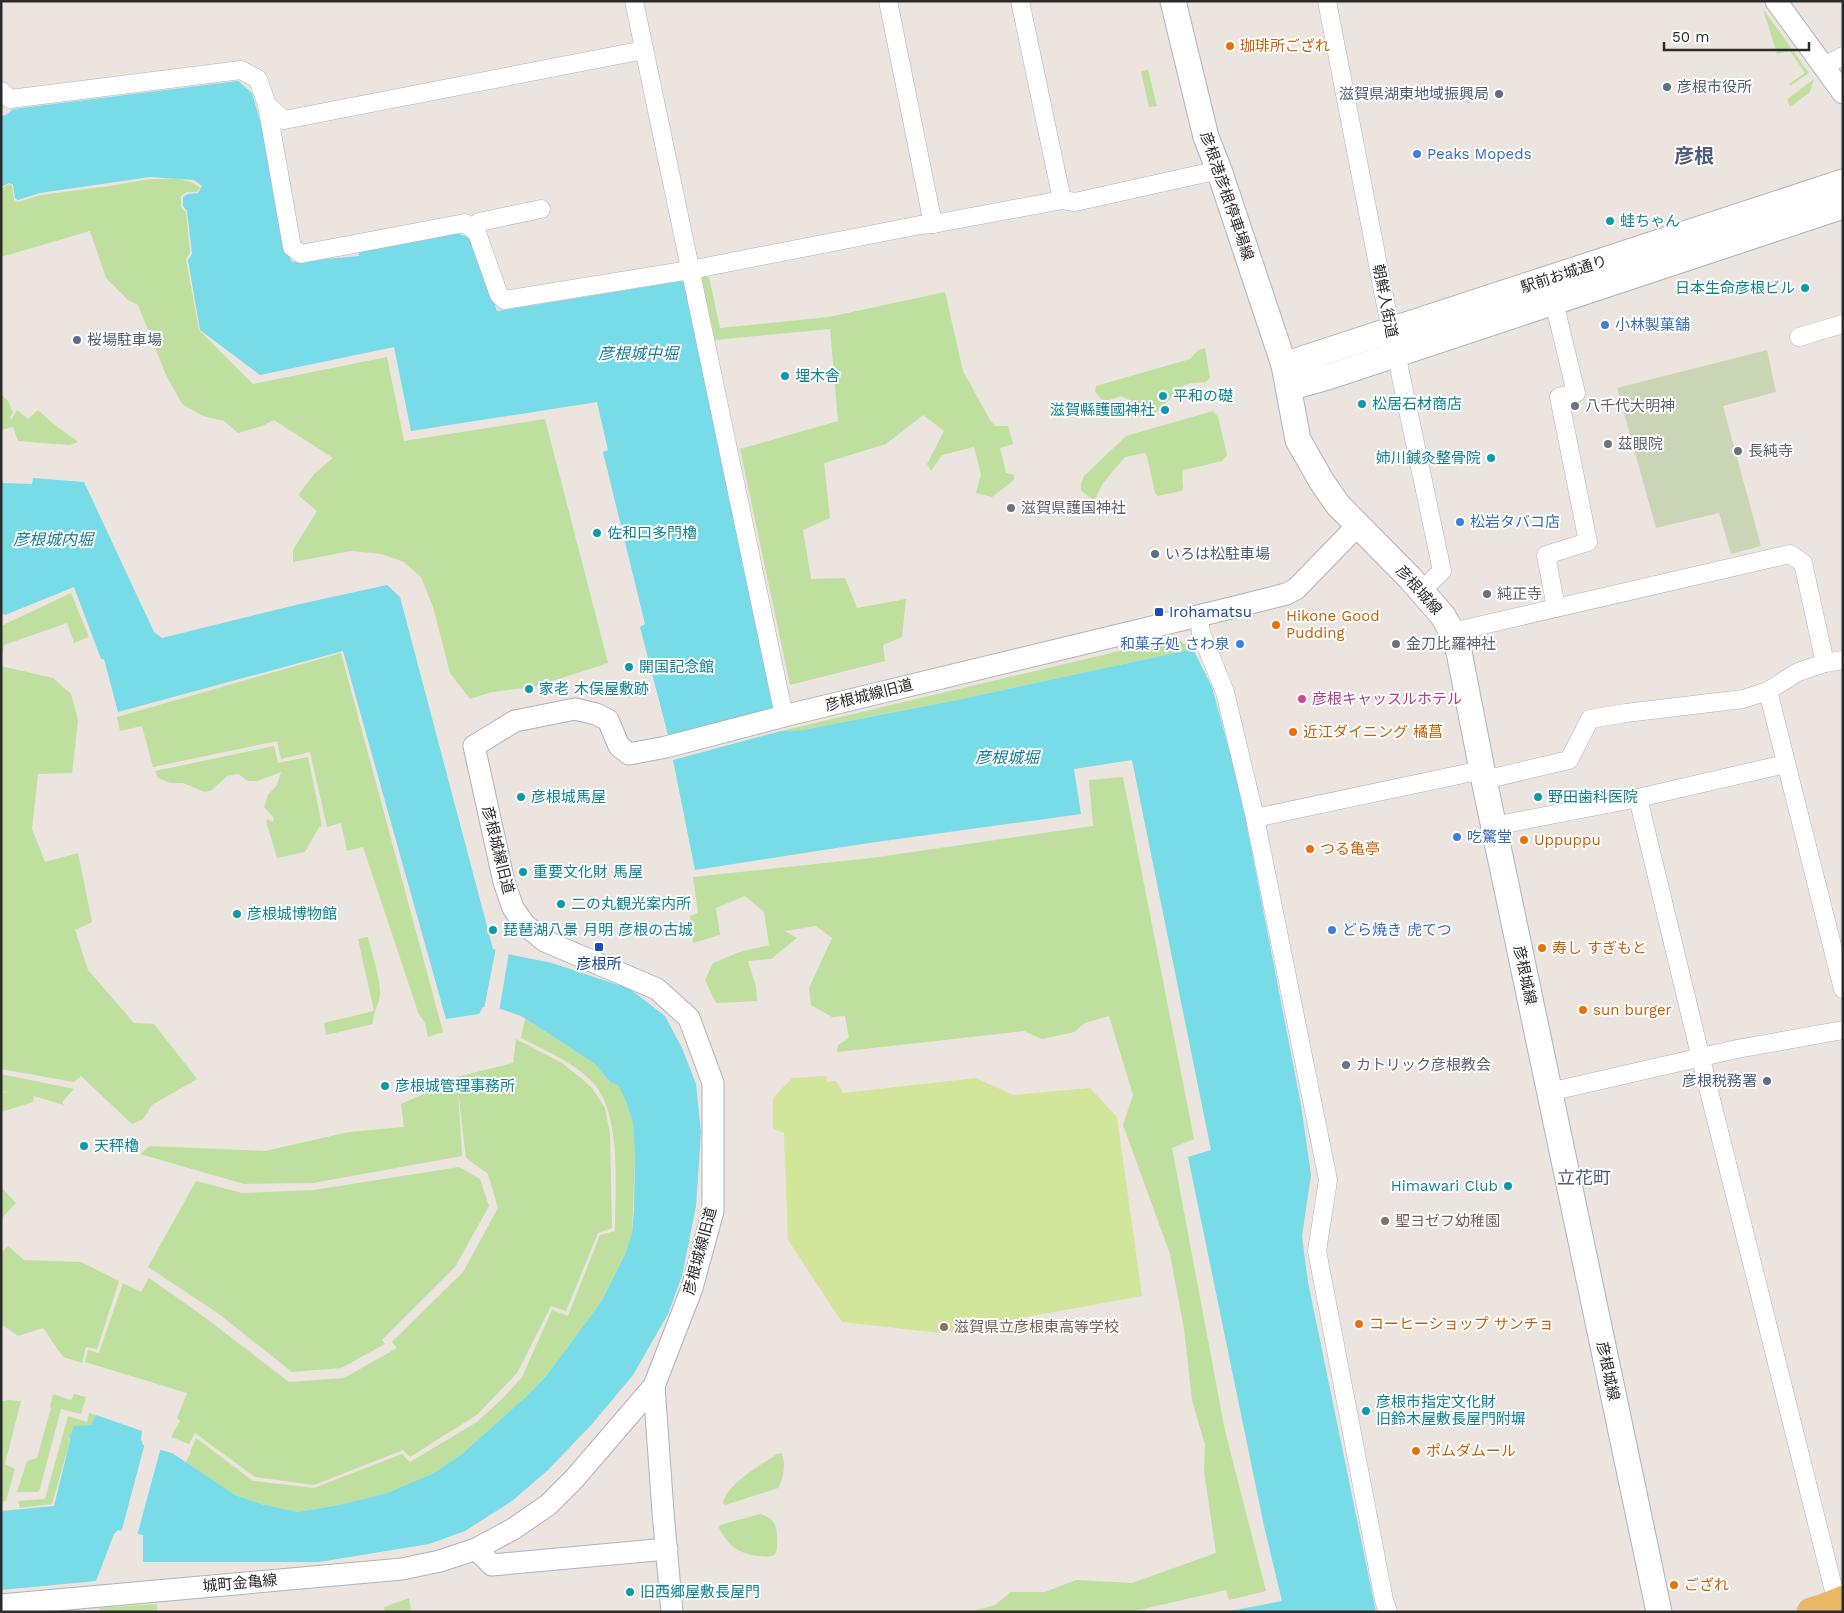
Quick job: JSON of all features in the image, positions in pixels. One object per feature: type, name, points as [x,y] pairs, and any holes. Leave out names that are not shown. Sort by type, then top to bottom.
[{"type":"main road","name":"彦根港彦根停車場線","points":[[1173,1],[1206,137],[1219,170],[1286,377]]},
{"type":"main road","name":"駅前お城通り","points":[[1286,377],[1394,342],[1843,182]]},
{"type":"main road","name":"駅前お城通り","points":[[1394,342],[1554,302],[1843,206]]},
{"type":"main road","name":"彦根城線","points":[[1286,377],[1298,440],[1322,482],[1338,505],[1443,616],[1452,632],[1459,652],[1549,1092],[1659,1612]]},
{"type":"main road","points":[[1811,1612],[1840,1601]]},
{"type":"street","points":[[634,1],[784,716]]},
{"type":"street","points":[[888,1],[933,224]]},
{"type":"street","points":[[1020,1],[1062,200]]},
{"type":"street","name":"朝鮮人街道","points":[[1326,1],[1442,571],[1421,591]]},
{"type":"street","points":[[1776,1],[1843,93]]},
{"type":"street","points":[[267,105],[284,120],[644,50]]},
{"type":"street","points":[[1824,66],[1843,56]]},
{"type":"street","points":[[1,91],[10,99],[241,70],[258,79],[267,105],[292,246],[300,254],[465,223],[477,233],[499,294],[504,300],[690,270],[920,225],[1062,200],[1075,202],[1219,170]]},
{"type":"street","points":[[472,228],[479,222],[541,209]]},
{"type":"street","points":[[1554,302],[1576,393],[1559,397],[1588,542],[1546,555],[1556,608]]},
{"type":"street","points":[[1799,337],[1843,324]]},
{"type":"street","name":"彦根城線旧道","points":[[476,1549],[513,1529],[548,1505],[575,1478],[654,1386],[692,1288],[713,1212],[713,1083],[688,1018],[657,989],[545,941],[525,925],[513,908],[504,882],[474,746],[515,721],[575,709],[596,714],[608,720],[619,746],[629,754],[666,747],[784,716],[1286,594],[1296,589],[1358,525]]},
{"type":"street","points":[[1452,632],[1790,554],[1803,563],[1824,663]]},
{"type":"street","points":[[1199,615],[1201,633],[1224,692],[1254,818],[1328,1180],[1317,1251],[1384,1600],[1388,1612]]},
{"type":"street","points":[[1254,818],[1569,760],[1590,719],[1743,699],[1768,691],[1798,672],[1824,663],[1843,660]]},
{"type":"street","points":[[1768,691],[1843,989]]},
{"type":"street","points":[[1494,826],[1638,798],[1785,764]]},
{"type":"street","points":[[1638,798],[1700,1058],[1840,1601]]},
{"type":"street","points":[[1549,1092],[1745,1047],[1843,1030]]},
{"type":"street","points":[[654,1386],[672,1612]]},
{"type":"street","points":[[476,1549],[492,1565],[666,1549]]},
{"type":"street","name":"城町金亀線","points":[[1,1605],[402,1569],[440,1562],[476,1549]]},
{"type":"green space","points":[[1763,9],[1809,73],[1790,86],[1789,84],[1805,73],[1790,51],[1777,54]]},
{"type":"green space","points":[[1148,70],[1157,106],[1149,107],[1141,71]]},
{"type":"green space","points":[[1814,79],[1810,92],[1790,107],[1787,99]]},
{"type":"green space","points":[[150,179],[183,180],[200,188],[197,192],[187,192],[181,196],[181,207],[186,212],[190,253],[186,259],[199,330],[253,384],[387,357],[404,441],[545,419],[608,663],[534,687],[492,692],[470,699],[450,673],[433,607],[421,577],[404,562],[382,554],[351,551],[293,562],[293,550],[317,511],[298,495],[315,473],[333,458],[274,420],[262,426],[238,433],[224,421],[203,416],[182,404],[166,375],[138,305],[128,300],[106,278],[90,231],[1,257],[1,189],[9,184],[12,186],[14,200],[18,202],[41,195]]},
{"type":"green space","points":[[701,277],[709,277],[720,328],[829,317],[945,292],[963,371],[990,420],[995,426],[1008,426],[1013,444],[1000,448],[1006,473],[1014,475],[1014,480],[992,497],[976,493],[981,474],[974,447],[942,455],[931,471],[927,464],[944,431],[923,415],[886,444],[824,463],[830,518],[803,530],[811,579],[845,578],[857,608],[906,599],[902,637],[883,645],[885,661],[790,685],[740,449],[838,421],[830,329],[715,340]]},
{"type":"green space","points":[[1205,348],[1210,378],[1206,382],[1184,385],[1158,411],[1148,416],[1130,400],[1121,396],[1106,401],[1101,399],[1095,391],[1096,386],[1190,359],[1198,350]]},
{"type":"green space","points":[[1767,350],[1776,392],[1723,406],[1761,546],[1731,554],[1719,513],[1656,528],[1617,388]]},
{"type":"green space","points":[[1,394],[8,401],[13,413],[10,417],[11,420],[17,410],[28,419],[38,410],[78,442],[69,445],[18,441],[13,427],[1,430]]},
{"type":"green space","points":[[1213,411],[1218,417],[1227,455],[1222,461],[1184,470],[1182,473],[1183,488],[1181,491],[1158,496],[1155,493],[1145,453],[1125,457],[1103,483],[1094,501],[1081,490],[1084,476],[1126,436]]},
{"type":"green space","points":[[71,593],[89,637],[74,643],[67,623],[4,645],[1,661],[1,626]]},
{"type":"green space","points":[[1175,638],[1193,649],[957,700],[803,730],[781,731]]},
{"type":"green space","points":[[341,653],[443,1032],[428,1037],[425,1023],[418,1012],[363,847],[347,851],[341,823],[327,827],[310,752],[281,759],[277,741],[153,767],[142,726],[120,731],[117,717]]},
{"type":"green space","points":[[1,666],[53,678],[71,694],[78,720],[72,773],[38,774],[32,829],[45,862],[78,853],[92,922],[75,930],[88,970],[134,1023],[154,1024],[197,1079],[152,1105],[143,1119],[132,1124],[81,1076],[74,1082],[1,1069]]},
{"type":"green space","points":[[274,746],[278,763],[308,757],[322,826],[319,827],[305,852],[277,858],[266,821],[268,819],[273,822],[274,818],[264,807],[268,795],[277,785],[281,772],[257,781],[248,781],[238,774],[227,776],[212,790],[205,792],[183,783],[170,783],[158,778],[155,771]]},
{"type":"green space","points":[[1123,777],[1194,1139],[1172,1148],[1225,1431],[1266,1591],[1229,1600],[1226,1590],[1130,1612],[970,1612],[995,1605],[1011,1592],[1045,1592],[1076,1580],[1132,1583],[1216,1553],[1204,1471],[1205,1445],[1192,1400],[1184,1329],[1170,1254],[1123,1125],[1133,1095],[1109,1016],[1085,1023],[1074,1032],[1042,1039],[1024,1031],[837,1052],[838,1045],[849,1038],[845,1016],[832,1017],[811,1005],[809,988],[832,938],[816,926],[785,931],[797,938],[771,959],[748,961],[756,987],[757,1001],[716,1003],[705,980],[713,963],[740,952],[769,945],[764,912],[745,896],[716,908],[720,935],[693,943],[690,916],[698,913],[693,877],[871,858],[1093,826],[1089,780]]},
{"type":"green space","points":[[368,937],[380,988],[373,1024],[326,1035],[324,1023],[374,1011],[358,939]]},
{"type":"green space","points":[[525,1019],[595,1064],[610,1082],[618,1085],[626,1101],[633,1124],[635,1156],[632,1233],[625,1254],[601,1302],[547,1375],[529,1394],[462,1454],[434,1473],[387,1493],[339,1505],[298,1512],[261,1504],[235,1495],[185,1463],[196,1438],[253,1481],[314,1488],[402,1454],[410,1462],[477,1422],[522,1377],[552,1310],[568,1316],[600,1235],[615,1231],[616,1195],[613,1135],[610,1116],[604,1099],[595,1085],[579,1070],[521,1038]]},
{"type":"green space","points":[[516,1039],[562,1063],[592,1088],[605,1108],[610,1134],[612,1228],[598,1233],[566,1311],[551,1306],[517,1373],[478,1414],[410,1457],[403,1450],[314,1485],[255,1477],[195,1433],[189,1444],[171,1437],[180,1421],[177,1418],[187,1393],[85,1362],[88,1350],[99,1353],[123,1283],[141,1292],[149,1278],[203,1316],[289,1382],[344,1378],[397,1348],[392,1342],[463,1272],[498,1208],[488,1174],[466,1158],[458,1090],[462,1156],[313,1183],[244,1184],[140,1154],[150,1146],[265,1151],[349,1132],[404,1127],[401,1104],[426,1093],[424,1085],[513,1063]]},
{"type":"green space","points":[[1,1074],[74,1089],[62,1102],[64,1105],[34,1096],[33,1102],[1,1112],[1,1092],[12,1093],[1,1091]]},
{"type":"green space","points":[[826,1076],[827,1082],[836,1081],[843,1093],[976,1078],[1013,1095],[1090,1088],[1117,1117],[1142,1296],[940,1333],[842,1322],[788,1240],[784,1133],[773,1129],[773,1098],[792,1078]]},
{"type":"green space","points":[[459,1167],[480,1179],[489,1206],[455,1267],[382,1340],[385,1344],[341,1368],[292,1372],[219,1314],[148,1267],[196,1181],[242,1193],[314,1190]]},
{"type":"green space","points":[[1,1187],[16,1203],[1,1219]]},
{"type":"green space","points":[[8,1246],[24,1260],[81,1262],[119,1281],[97,1349],[86,1347],[82,1363],[63,1357],[43,1328],[18,1336],[1,1324],[1,1253]]},
{"type":"green space","points":[[53,1394],[71,1400],[74,1394],[86,1397],[81,1414],[61,1409],[39,1492],[17,1492],[27,1461],[37,1458]]},
{"type":"green space","points":[[8,1400],[21,1401],[5,1464],[15,1469],[6,1501],[1,1502],[1,1402]]},
{"type":"green space","points":[[89,1413],[96,1415],[91,1425],[78,1427],[68,1439],[70,1441],[52,1504],[20,1508],[18,1501],[45,1499],[68,1416],[87,1422]]},
{"type":"green space","points":[[781,1453],[784,1461],[784,1471],[778,1488],[725,1505],[723,1503],[731,1489],[738,1482],[762,1464]]},
{"type":"green space","points":[[760,1514],[770,1518],[775,1525],[777,1550],[771,1556],[758,1556],[740,1551],[726,1540],[719,1528],[720,1525]]},
{"type":"green space","points":[[409,1598],[411,1612],[385,1612],[384,1607]]},
{"type":"green space","points":[[157,1604],[157,1612],[100,1612],[99,1608]]},
{"type":"water","name":"彦根城中堀","points":[[238,81],[252,93],[270,156],[285,247],[292,262],[359,256],[359,249],[456,233],[468,237],[473,242],[497,311],[682,281],[689,287],[778,707],[668,735],[640,627],[645,624],[603,452],[608,450],[597,402],[411,431],[394,347],[260,375],[200,330],[188,260],[192,254],[187,211],[183,206],[183,197],[188,194],[198,193],[202,186],[194,180],[150,177],[40,193],[18,200],[15,198],[13,185],[9,183],[1,187],[1,116],[6,115],[13,109]]},
{"type":"water","name":"彦根城内堀","points":[[33,478],[84,482],[154,632],[162,638],[387,585],[400,597],[493,949],[552,963],[630,989],[665,1016],[682,1048],[696,1084],[701,1132],[696,1206],[682,1276],[668,1314],[633,1375],[593,1423],[548,1470],[512,1501],[465,1531],[429,1544],[319,1562],[143,1562],[143,1535],[118,1530],[114,1534],[96,1581],[1,1590],[1,1511],[54,1506],[70,1441],[69,1435],[71,1435],[74,1426],[91,1425],[96,1415],[142,1431],[141,1439],[143,1445],[172,1453],[235,1495],[261,1504],[298,1512],[339,1505],[387,1493],[434,1473],[462,1454],[529,1394],[547,1375],[601,1302],[625,1254],[632,1233],[634,1210],[635,1156],[633,1124],[626,1101],[618,1085],[610,1082],[595,1064],[521,1016],[501,1009],[483,1007],[479,1014],[446,1019],[343,651],[118,712],[104,659],[101,659],[74,587],[5,615],[1,612],[1,483],[32,484]]},
{"type":"water","name":"彦根城堀","points":[[1193,649],[1212,687],[1239,786],[1301,1105],[1311,1175],[1302,1236],[1308,1282],[1376,1612],[1225,1612],[1282,1601],[1264,1526],[1188,1157],[1211,1150],[1132,760],[1074,769],[1081,814],[869,843],[695,870],[673,760],[781,731],[803,730],[957,700]]},
{"type":"pier","points":[[496,948],[509,952],[499,1012],[484,1010],[481,1014],[484,1009]]},
{"type":"pier","points":[[145,1443],[161,1447],[137,1536],[121,1533]]},
{"type":"place","name":"珈琲所ござれ","points":[[1230,46]]},
{"type":"place","name":"彦根市役所","points":[[1667,87]]},
{"type":"place","name":"滋賀県湖東地域振興局","points":[[1499,94]]},
{"type":"place","name":"Peaks Mopeds","points":[[1417,154]]},
{"type":"place","name":"蛙ちゃん","points":[[1610,221]]},
{"type":"place","name":"日本生命彦根ビル","points":[[1805,288]]},
{"type":"place","name":"小林製菓舗","points":[[1605,325]]},
{"type":"place","name":"桜場駐車場","points":[[77,340]]},
{"type":"place","name":"埋木舎","points":[[785,376]]},
{"type":"place","name":"平和の礎","points":[[1163,396]]},
{"type":"place","name":"松居石材商店","points":[[1362,404]]},
{"type":"place","name":"八千代大明神","points":[[1575,406]]},
{"type":"place","name":"滋賀縣護國神社","points":[[1165,410]]},
{"type":"place","name":"茲眼院","points":[[1608,444]]},
{"type":"place","name":"長純寺","points":[[1738,451]]},
{"type":"place","name":"姉川鍼灸整骨院","points":[[1491,458]]},
{"type":"place","name":"滋賀県護国神社","points":[[1011,508]]},
{"type":"place","name":"松岩タバコ店","points":[[1460,522]]},
{"type":"place","name":"佐和口多門櫓","points":[[597,533]]},
{"type":"place","name":"いろは松駐車場","points":[[1155,554]]},
{"type":"place","name":"純正寺","points":[[1487,594]]},
{"type":"place","name":"Irohamatsu","points":[[1159,612]]},
{"type":"place","name":"Hikone Good Pudding","points":[[1276,625]]},
{"type":"place","name":"和菓子処 さわ泉","points":[[1240,644]]},
{"type":"place","name":"金刀比羅神社","points":[[1396,644]]},
{"type":"place","name":"開国記念館","points":[[629,667]]},
{"type":"place","name":"家老 木俣屋敷跡","points":[[529,689]]},
{"type":"place","name":"彦根キャッスルホテル","points":[[1302,699]]},
{"type":"place","name":"近江ダイニング 橘菖","points":[[1293,732]]},
{"type":"place","name":"彦根城馬屋","points":[[521,797]]},
{"type":"place","name":"野田歯科医院","points":[[1538,797]]},
{"type":"place","name":"吃驚堂","points":[[1457,837]]},
{"type":"place","name":"Uppuppu","points":[[1524,840]]},
{"type":"place","name":"つる亀亭","points":[[1310,849]]},
{"type":"place","name":"重要文化財 馬屋","points":[[523,872]]},
{"type":"place","name":"二の丸観光案内所","points":[[561,904]]},
{"type":"place","name":"彦根城博物館","points":[[237,914]]},
{"type":"place","name":"琵琶湖八景 月明 彦根の古城","points":[[493,930]]},
{"type":"place","name":"どら焼き 虎てつ","points":[[1332,930]]},
{"type":"place","name":"彦根所","points":[[599,947]]},
{"type":"place","name":"寿し すぎもと","points":[[1542,948]]},
{"type":"place","name":"sun burger","points":[[1583,1010]]},
{"type":"place","name":"カトリック彦根教会","points":[[1346,1065]]},
{"type":"place","name":"彦根税務署","points":[[1767,1081]]},
{"type":"place","name":"彦根城管理事務所","points":[[385,1086]]},
{"type":"place","name":"天秤櫓","points":[[84,1146]]},
{"type":"place","name":"Himawari Club","points":[[1508,1186]]},
{"type":"place","name":"聖ヨゼフ幼稚園","points":[[1385,1221]]},
{"type":"place","name":"コーヒーショップ サンチョ","points":[[1359,1324]]},
{"type":"place","name":"滋賀県立彦根東高等学校","points":[[944,1327]]},
{"type":"place","name":"彦根市指定文化財 旧鈴木屋敷長屋門附塀","points":[[1366,1411]]},
{"type":"place","name":"ポムダムール","points":[[1416,1451]]},
{"type":"place","name":"ござれ","points":[[1674,1585]]},
{"type":"place","name":"旧西郷屋敷長屋門","points":[[630,1592]]},
{"type":"district","name":"彦根","points":[[1694,156]]},
{"type":"district","name":"立花町","points":[[1584,1178]]}]
